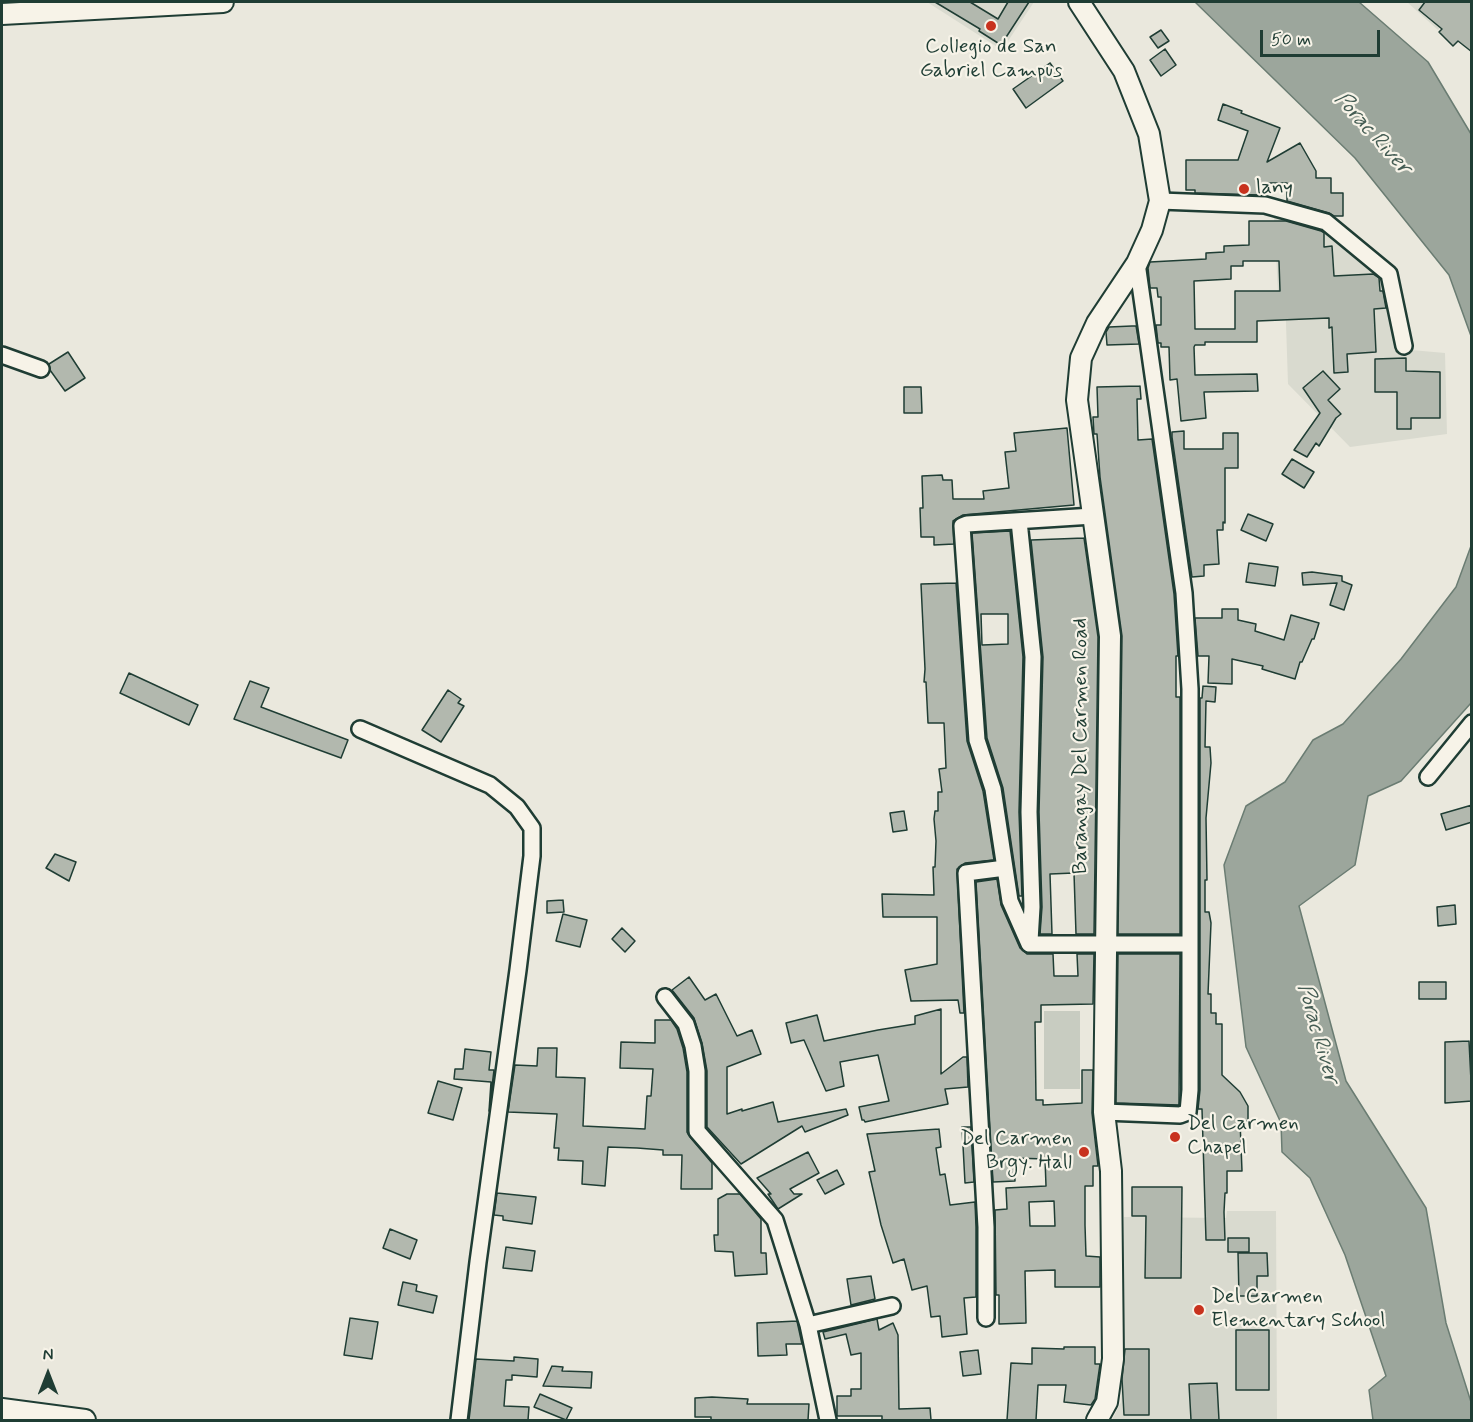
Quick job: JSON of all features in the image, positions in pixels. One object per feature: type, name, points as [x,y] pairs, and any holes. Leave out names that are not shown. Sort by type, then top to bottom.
[{"type":"street","points":[[2,14],[81,6],[223,2]]},
{"type":"street","name":"Barangay Del Carmen Road","points":[[1079,2],[1124,71],[1149,134],[1160,201],[1152,230],[1137,263],[1097,323],[1081,358],[1077,400],[1110,636],[1104,1112],[1111,1171],[1113,1359],[1107,1402],[1097,1420]]},
{"type":"street","points":[[1160,201],[1265,205],[1326,222],[1389,274],[1404,346]]},
{"type":"street","points":[[1104,1112],[1180,1115],[1188,1112],[1190,1090],[1190,689],[1184,593],[1137,263]]},
{"type":"street","points":[[2,355],[41,369]]},
{"type":"street","points":[[1029,944],[1010,900],[993,789],[977,740],[962,526],[1093,516]]},
{"type":"street","points":[[1019,521],[1033,657],[1029,812],[1032,907],[1029,944]]},
{"type":"street","points":[[1428,777],[1472,723]]},
{"type":"street","points":[[360,729],[490,785],[517,807],[532,828],[532,856],[518,970],[459,1420]]},
{"type":"street","points":[[986,1318],[986,1227],[966,873],[1005,868]]},
{"type":"street","points":[[1029,944],[1190,944]]},
{"type":"street","points":[[665,997],[686,1024],[693,1046],[697,1071],[697,1131],[775,1220],[808,1324],[828,1420]]},
{"type":"street","points":[[808,1324],[892,1306]]},
{"type":"street","points":[[2,1409],[48,1418],[85,1420]]},
{"type":"shaded area","name":"Collegio de San Gabriel Campus","points":[[927,2],[1034,2],[1002,50]]},
{"type":"shaded area","points":[[1407,2],[1464,2],[1438,30]]},
{"type":"shaded area","points":[[1274,217],[1327,225],[1388,281],[1400,349],[1445,353],[1447,434],[1350,447],[1288,384],[1285,293],[1278,292]]},
{"type":"shaded area","points":[[1044,1011],[1080,1011],[1080,1089],[1044,1089]]},
{"type":"shaded area","name":"Del Carmen Elementary School","points":[[1227,1211],[1276,1211],[1277,1420],[1112,1420],[1121,1402],[1124,1217],[1226,1218]]},
{"type":"water","name":"Porac River","points":[[1195,2],[1359,2],[1428,62],[1471,134],[1471,336],[1449,275],[1355,158]]},
{"type":"water","name":"Porac River","points":[[1471,546],[1471,703],[1401,781],[1368,796],[1355,865],[1299,906],[1346,1081],[1426,1208],[1446,1323],[1471,1402],[1471,1420],[1373,1420],[1369,1390],[1386,1376],[1345,1255],[1310,1178],[1282,1152],[1281,1123],[1246,1047],[1224,865],[1246,806],[1285,782],[1313,740],[1343,724],[1401,659],[1456,587]]},
{"type":"building","name":"Collegio de San Gabriel Campus","points":[[935,2],[970,2],[998,19],[1008,2],[1029,2],[1001,45],[979,31],[980,29]]},
{"type":"building","points":[[1425,2],[1472,2],[1472,52],[1458,41],[1453,46],[1439,32],[1442,29],[1419,10]]},
{"type":"building","points":[[1161,30],[1169,41],[1158,48],[1150,37]]},
{"type":"building","points":[[1165,49],[1176,65],[1161,76],[1150,60]]},
{"type":"building","points":[[1050,63],[1063,81],[1026,108],[1013,89]]},
{"type":"building","points":[[1223,104],[1280,128],[1267,162],[1300,143],[1316,171],[1316,178],[1331,178],[1331,193],[1343,193],[1343,216],[1334,216],[1287,201],[1287,183],[1259,183],[1259,195],[1195,193],[1195,190],[1186,190],[1186,160],[1238,160],[1248,131],[1218,120]]},
{"type":"building","points":[[1249,221],[1286,221],[1324,233],[1324,247],[1332,246],[1334,276],[1373,274],[1379,278],[1380,291],[1383,291],[1386,308],[1374,309],[1376,352],[1347,354],[1348,372],[1334,373],[1332,327],[1329,328],[1329,318],[1257,321],[1257,342],[1205,342],[1205,345],[1194,347],[1195,375],[1257,374],[1258,391],[1204,392],[1206,418],[1181,421],[1177,379],[1170,380],[1169,347],[1161,347],[1161,343],[1158,343],[1156,325],[1161,325],[1161,297],[1158,297],[1157,288],[1150,288],[1148,268],[1150,262],[1206,259],[1206,253],[1224,252],[1224,246],[1249,245]],"holes":[[[1243,261],[1279,261],[1280,291],[1235,291],[1235,329],[1195,329],[1194,281],[1231,279],[1231,266],[1243,266]]]},
{"type":"building","points":[[1136,326],[1139,344],[1107,345],[1106,332],[1109,327]]},
{"type":"building","points":[[68,352],[85,378],[65,391],[50,370],[49,364]]},
{"type":"building","points":[[1406,358],[1406,371],[1440,372],[1440,418],[1411,418],[1411,429],[1397,429],[1397,392],[1375,392],[1375,359]]},
{"type":"building","points":[[1323,371],[1340,389],[1328,400],[1341,414],[1336,418],[1319,446],[1316,443],[1307,457],[1294,450],[1320,413],[1303,388]]},
{"type":"building","points":[[1140,386],[1141,399],[1137,399],[1138,440],[1152,439],[1174,594],[1178,656],[1176,656],[1176,697],[1180,697],[1180,934],[1118,934],[1122,636],[1093,417],[1098,417],[1097,387]]},
{"type":"building","points":[[904,387],[921,387],[922,413],[904,413]]},
{"type":"building","points":[[1067,428],[1074,505],[963,515],[953,521],[954,544],[934,545],[934,537],[921,537],[922,476],[942,475],[943,480],[952,480],[953,499],[984,499],[983,491],[1009,488],[1005,452],[1016,451],[1014,433]]},
{"type":"building","points":[[1184,431],[1184,449],[1223,449],[1223,433],[1238,433],[1238,468],[1225,468],[1225,523],[1223,522],[1223,530],[1217,530],[1219,564],[1204,565],[1204,576],[1192,577],[1172,437],[1172,432]]},
{"type":"building","points":[[1292,459],[1314,472],[1304,488],[1282,474]]},
{"type":"building","points":[[1248,514],[1273,524],[1266,541],[1241,530]]},
{"type":"building","points":[[1010,531],[1023,657],[1019,812],[1022,896],[1019,896],[1003,788],[987,738],[972,533]],"holes":[[[981,614],[1008,614],[1008,644],[982,645]]]},
{"type":"building","points":[[1084,538],[1098,637],[1094,934],[1076,934],[1074,873],[1050,874],[1052,934],[1040,934],[1042,907],[1039,812],[1043,657],[1031,540]]},
{"type":"building","points":[[1249,563],[1278,567],[1275,586],[1246,582]]},
{"type":"building","points":[[1302,573],[1342,576],[1342,581],[1352,585],[1344,610],[1330,605],[1337,583],[1303,585]]},
{"type":"building","points":[[956,583],[967,741],[983,791],[994,860],[965,863],[957,869],[964,1013],[960,1013],[958,1000],[911,1001],[905,970],[937,964],[937,917],[883,917],[882,894],[934,895],[933,867],[935,867],[936,841],[934,819],[935,811],[938,811],[938,792],[942,792],[939,769],[946,768],[944,723],[928,723],[926,682],[924,682],[921,584]]},
{"type":"building","points":[[1222,609],[1238,609],[1238,620],[1256,624],[1255,631],[1284,640],[1291,615],[1319,623],[1314,639],[1300,662],[1295,679],[1262,669],[1263,666],[1232,659],[1232,684],[1208,683],[1209,656],[1198,656],[1195,618],[1222,618]]},
{"type":"building","points":[[129,673],[198,705],[189,725],[120,693]]},
{"type":"building","points":[[250,681],[269,688],[261,707],[348,740],[341,758],[234,719]]},
{"type":"building","points":[[1203,686],[1216,687],[1215,702],[1206,701],[1205,747],[1210,747],[1211,763],[1206,818],[1207,880],[1205,880],[1205,912],[1209,912],[1211,923],[1208,994],[1211,994],[1211,1013],[1216,1013],[1216,1024],[1222,1024],[1222,1075],[1240,1092],[1248,1106],[1248,1121],[1240,1121],[1242,1171],[1227,1171],[1224,1212],[1225,1240],[1206,1240],[1202,1109],[1198,1109],[1200,1090],[1200,698],[1202,698]]},
{"type":"building","points":[[448,690],[461,699],[458,703],[464,706],[441,742],[422,730]]},
{"type":"building","points":[[1472,805],[1472,822],[1446,830],[1441,814]]},
{"type":"building","points":[[904,811],[907,830],[893,832],[890,813]]},
{"type":"building","points":[[55,854],[76,862],[69,881],[46,868]]},
{"type":"building","points":[[997,879],[1001,905],[1020,948],[1027,954],[1053,954],[1054,976],[1078,976],[1077,954],[1094,954],[1093,1004],[1041,1005],[1041,1022],[1035,1022],[1036,1100],[1043,1100],[1043,1105],[1082,1103],[1082,1070],[1093,1070],[1092,1113],[1098,1166],[1093,1166],[1093,1186],[1085,1186],[1086,1256],[1100,1257],[1100,1287],[1055,1287],[1055,1270],[1025,1271],[1026,1323],[999,1324],[999,1295],[996,1295],[995,1210],[1007,1209],[1006,1188],[1046,1186],[1045,1159],[1014,1158],[1015,1181],[993,1182],[976,882]],"holes":[[[1054,1201],[1055,1226],[1030,1226],[1029,1202]]]},
{"type":"building","points":[[563,900],[564,912],[547,913],[547,901]]},
{"type":"building","points":[[1455,905],[1456,924],[1438,926],[1437,907]]},
{"type":"building","points":[[563,914],[587,920],[580,947],[556,941]]},
{"type":"building","points":[[622,928],[635,941],[625,952],[612,939]]},
{"type":"building","points":[[1118,954],[1180,954],[1179,1105],[1116,1103]]},
{"type":"building","points":[[689,977],[705,1000],[716,994],[737,1036],[752,1030],[761,1054],[727,1067],[727,1114],[773,1102],[778,1122],[846,1109],[848,1115],[805,1132],[802,1126],[741,1164],[707,1127],[707,1071],[702,1043],[694,1018],[672,990]]},
{"type":"building","points":[[1419,982],[1446,982],[1446,999],[1419,999]]},
{"type":"building","points":[[941,1009],[941,1074],[963,1057],[967,1057],[968,1087],[945,1089],[948,1104],[865,1122],[862,1120],[859,1107],[889,1101],[878,1055],[840,1062],[844,1086],[826,1091],[804,1040],[791,1043],[786,1023],[817,1015],[824,1041],[915,1024],[915,1016]]},
{"type":"building","points":[[655,1020],[671,1020],[677,1029],[687,1072],[687,1132],[712,1163],[712,1189],[681,1189],[682,1155],[663,1155],[663,1150],[637,1148],[608,1147],[605,1186],[582,1184],[583,1161],[558,1160],[559,1148],[554,1148],[557,1114],[508,1112],[515,1065],[537,1066],[538,1048],[557,1048],[556,1077],[585,1078],[583,1126],[645,1129],[647,1096],[651,1096],[653,1069],[620,1068],[621,1042],[655,1043]]},
{"type":"building","points":[[1469,1041],[1472,1101],[1445,1103],[1445,1042]]},
{"type":"building","points":[[465,1049],[491,1052],[489,1070],[494,1070],[489,1111],[491,1082],[454,1079],[455,1069],[463,1069]]},
{"type":"building","points":[[438,1081],[462,1088],[453,1120],[428,1113]]},
{"type":"building","points":[[962,1127],[971,1127],[974,1182],[965,1183]]},
{"type":"building","points":[[939,1129],[941,1147],[936,1148],[940,1175],[945,1174],[950,1205],[975,1202],[976,1227],[976,1297],[964,1298],[967,1334],[942,1337],[940,1316],[931,1317],[927,1286],[912,1290],[904,1259],[893,1263],[881,1225],[869,1172],[875,1171],[867,1134]]},
{"type":"building","points":[[808,1152],[819,1173],[790,1189],[794,1194],[802,1194],[778,1209],[768,1194],[771,1194],[757,1178]]},
{"type":"building","points":[[837,1170],[844,1184],[825,1194],[817,1180]]},
{"type":"building","points":[[1132,1187],[1182,1187],[1181,1278],[1145,1278],[1146,1216],[1132,1216]]},
{"type":"building","points":[[497,1193],[536,1197],[532,1224],[503,1220],[503,1216],[494,1215]]},
{"type":"building","points":[[727,1194],[740,1194],[761,1219],[761,1253],[766,1253],[767,1274],[735,1276],[733,1252],[715,1251],[714,1235],[718,1235],[718,1199]]},
{"type":"building","points":[[390,1229],[417,1240],[410,1259],[383,1248]]},
{"type":"building","points":[[1228,1238],[1249,1238],[1249,1252],[1228,1252]]},
{"type":"building","points":[[506,1247],[535,1251],[532,1271],[503,1268]]},
{"type":"building","points":[[1238,1253],[1267,1253],[1268,1276],[1257,1276],[1257,1296],[1239,1296]]},
{"type":"building","points":[[871,1276],[875,1299],[851,1305],[847,1279]]},
{"type":"building","points":[[403,1282],[417,1285],[416,1291],[437,1296],[433,1313],[398,1305]]},
{"type":"building","points":[[350,1318],[378,1322],[372,1359],[344,1355]]},
{"type":"building","points":[[877,1319],[879,1330],[893,1323],[898,1335],[899,1409],[930,1408],[931,1420],[882,1420],[882,1416],[837,1416],[837,1396],[851,1396],[851,1389],[861,1389],[861,1353],[851,1355],[846,1334],[825,1339],[823,1332]]},
{"type":"building","points":[[797,1321],[802,1344],[786,1344],[787,1355],[758,1356],[757,1323]]},
{"type":"building","points":[[1236,1330],[1269,1330],[1269,1390],[1236,1390]]},
{"type":"building","points":[[1064,1347],[1095,1347],[1095,1364],[1100,1364],[1095,1399],[1091,1405],[1064,1402],[1066,1385],[1038,1385],[1036,1420],[1007,1420],[1011,1363],[1032,1364],[1032,1348],[1064,1349]]},
{"type":"building","points":[[1125,1349],[1149,1349],[1149,1415],[1124,1415],[1122,1379]]},
{"type":"building","points":[[978,1350],[981,1374],[963,1376],[960,1352]]},
{"type":"building","points":[[514,1357],[538,1359],[537,1377],[512,1375],[512,1380],[506,1380],[504,1406],[529,1407],[528,1420],[469,1420],[476,1359],[514,1361]]},
{"type":"building","points":[[552,1366],[563,1367],[562,1371],[592,1372],[591,1388],[543,1386]]},
{"type":"building","points":[[1217,1383],[1219,1420],[1191,1420],[1189,1384]]},
{"type":"building","points":[[540,1394],[572,1408],[566,1420],[534,1407]]},
{"type":"building","points":[[695,1398],[748,1399],[747,1404],[809,1404],[808,1420],[711,1420],[711,1417],[695,1417]]},
{"type":"place","name":"Collegio de San Gabriel Campus","points":[[991,26]]},
{"type":"place","name":"lany","points":[[1244,189]]},
{"type":"place","name":"Del Carmen Chapel","points":[[1175,1137]]},
{"type":"place","name":"Del Carmen Brgy. Hall","points":[[1084,1152]]},
{"type":"place","name":"Del Carmen Elementary School","points":[[1199,1310]]}]
